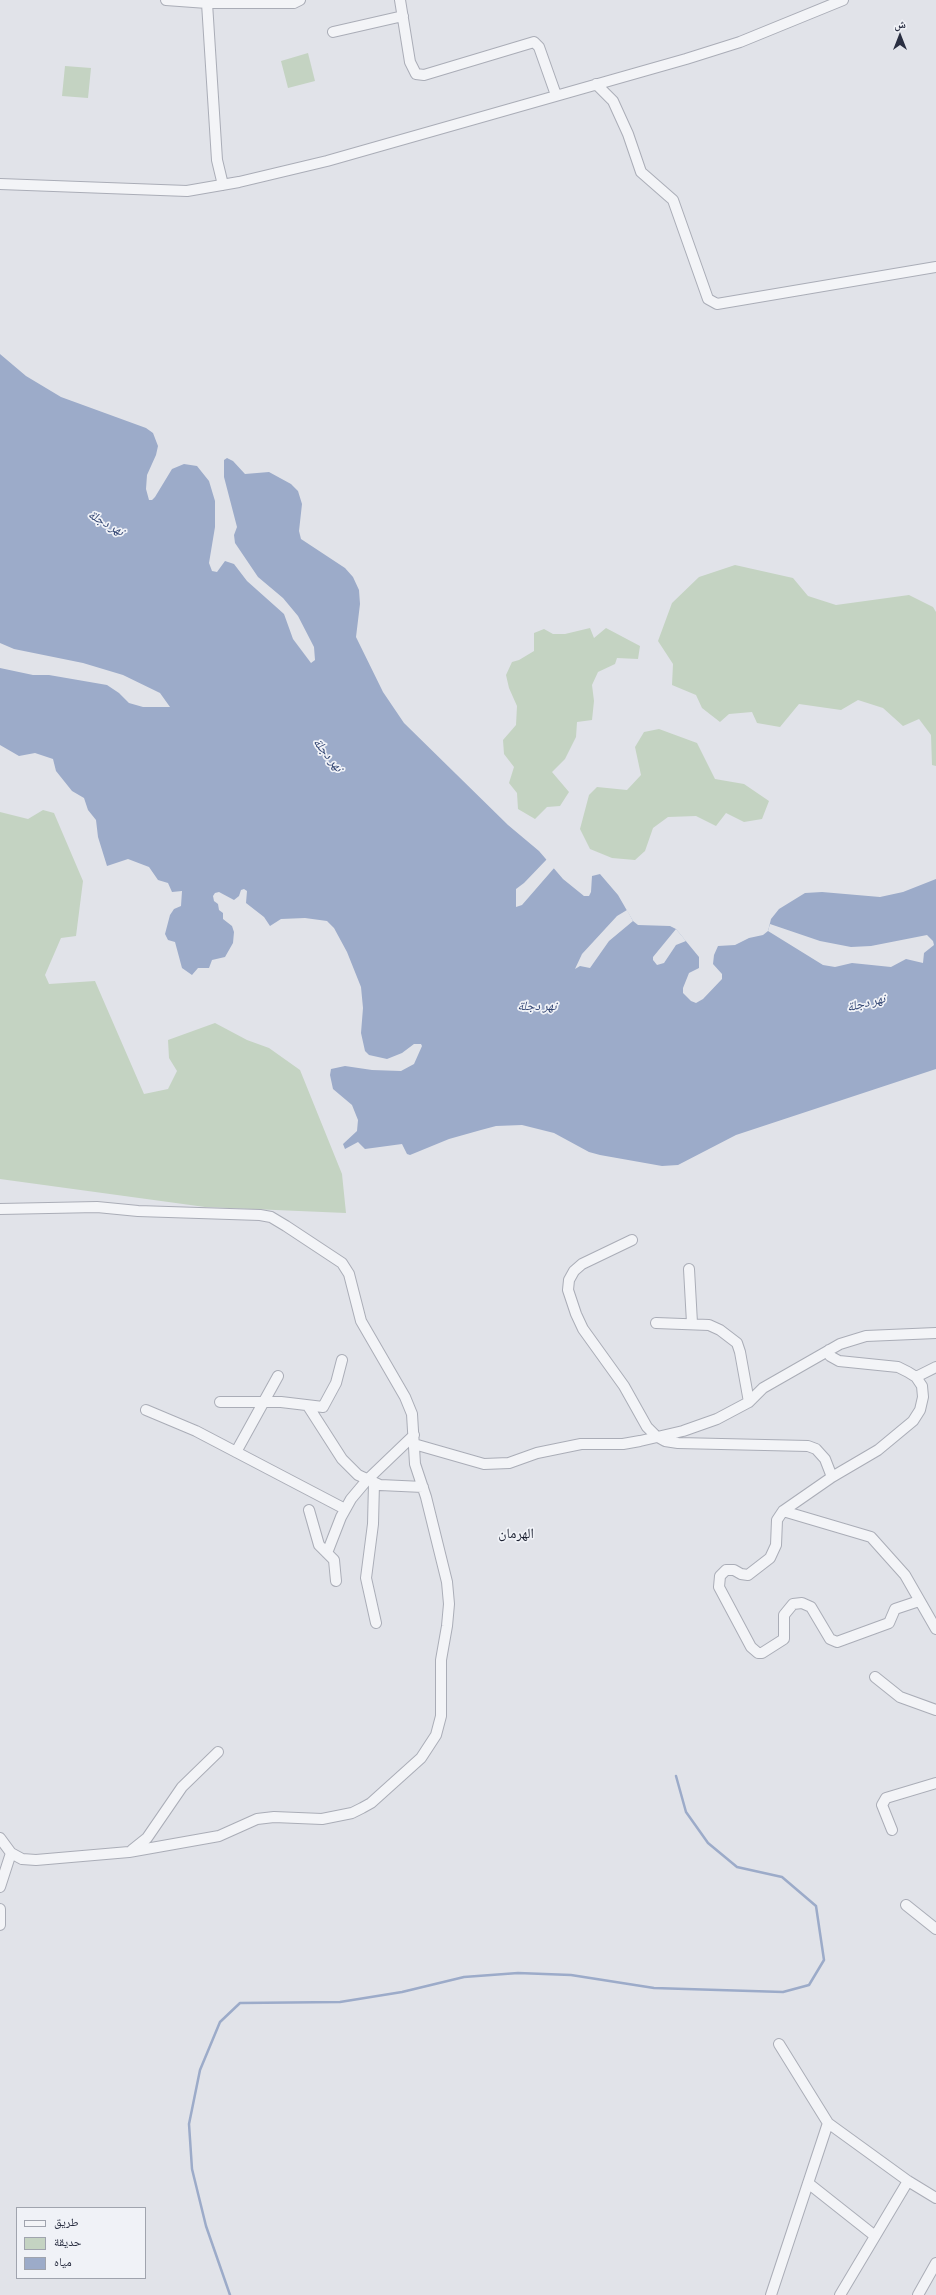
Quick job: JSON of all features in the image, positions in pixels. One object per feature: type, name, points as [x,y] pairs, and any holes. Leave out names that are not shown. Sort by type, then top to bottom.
[{"type":"street","points":[[166,0],[208,3],[294,2],[300,0]]},
{"type":"street","points":[[400,0],[410,62],[416,74],[424,75],[534,42],[539,47],[556,95]]},
{"type":"street","points":[[0,184],[187,191],[224,185],[327,161],[740,42],[844,0]]},
{"type":"street","points":[[208,3],[217,160],[224,185]]},
{"type":"street","points":[[333,32],[403,16]]},
{"type":"street","points":[[596,84],[613,101],[628,134],[641,172],[673,200],[708,299],[717,304],[936,267]]},
{"type":"street","points":[[0,1209],[97,1207],[138,1211],[245,1214],[271,1217],[338,1260],[346,1268],[361,1321],[409,1405],[414,1422],[415,1464],[423,1488],[447,1582],[449,1604],[448,1626],[441,1660],[441,1716],[436,1735],[424,1754],[371,1803],[352,1813],[317,1819],[265,1818],[248,1822],[219,1836],[129,1852],[36,1860],[22,1859],[11,1853],[0,1838]]},
{"type":"street","points":[[632,1240],[582,1264],[574,1271],[569,1280],[568,1290],[583,1329],[624,1386],[647,1427],[656,1436],[678,1443],[808,1446],[816,1449],[825,1459],[832,1477]]},
{"type":"street","points":[[689,1269],[692,1324]]},
{"type":"street","points":[[656,1323],[709,1325],[720,1330],[737,1343],[749,1402]]},
{"type":"street","points":[[414,1440],[484,1464],[509,1463],[537,1453],[581,1444],[624,1444],[701,1426],[749,1402],[763,1388],[840,1344],[866,1336],[936,1333]]},
{"type":"street","points":[[830,1350],[830,1356],[834,1359],[898,1367],[916,1378],[922,1386],[923,1396],[920,1410],[913,1421],[878,1450],[832,1477],[783,1511],[777,1520],[776,1545],[770,1558],[748,1574],[744,1575],[730,1570],[723,1572],[718,1579],[719,1587],[754,1651],[762,1653],[782,1643],[785,1636],[784,1615],[793,1604],[802,1603],[811,1607],[830,1639],[837,1642],[889,1624],[895,1609],[919,1601]]},
{"type":"street","points":[[220,1402],[263,1402],[320,1408],[325,1405],[339,1375],[342,1360]]},
{"type":"street","points":[[916,1378],[936,1367]]},
{"type":"street","points":[[236,1452],[278,1376]]},
{"type":"street","points":[[308,1406],[342,1459],[358,1475],[370,1481],[423,1488]]},
{"type":"street","points":[[146,1410],[196,1431],[345,1509]]},
{"type":"street","points":[[327,1553],[345,1509],[370,1481],[414,1440]]},
{"type":"street","points":[[370,1481],[373,1524],[366,1578],[376,1623]]},
{"type":"street","points":[[309,1510],[319,1546],[334,1560],[336,1581]]},
{"type":"street","points":[[783,1511],[871,1537],[898,1565],[936,1629]]},
{"type":"street","points":[[876,1677],[900,1697],[936,1710]]},
{"type":"street","points":[[129,1852],[147,1838],[182,1787],[218,1752]]},
{"type":"street","points":[[892,1830],[882,1805],[886,1798],[936,1783]]},
{"type":"street","points":[[0,1887],[11,1853]]},
{"type":"street","points":[[906,1905],[936,1929]]},
{"type":"street","points":[[0,1909],[0,1925]]},
{"type":"street","points":[[779,2044],[828,2123],[908,2181],[936,2198]]},
{"type":"street","points":[[771,2295],[828,2123]]},
{"type":"street","points":[[840,2295],[908,2181]]},
{"type":"street","points":[[808,2183],[875,2236]]},
{"type":"street","points":[[918,2295],[936,2263]]},
{"type":"green space","points":[[308,53],[315,81],[288,88],[281,61]]},
{"type":"green space","points":[[65,66],[91,68],[88,98],[62,96]]},
{"type":"green space","points":[[735,565],[793,578],[808,596],[836,605],[909,595],[933,607],[936,612],[936,766],[932,765],[931,735],[919,719],[903,726],[883,708],[858,700],[841,710],[799,704],[780,727],[757,723],[752,712],[729,714],[720,722],[702,708],[696,695],[672,685],[673,664],[658,641],[672,603],[699,577]]},
{"type":"green space","points":[[590,628],[594,638],[606,628],[640,646],[638,659],[617,658],[615,664],[598,672],[592,685],[594,701],[592,720],[577,722],[576,737],[565,759],[552,772],[569,792],[560,806],[547,807],[535,819],[518,809],[517,793],[509,783],[514,767],[504,754],[503,740],[516,725],[517,706],[509,688],[506,675],[512,662],[519,660],[534,651],[534,633],[544,629],[553,634],[565,634]]},
{"type":"green space","points":[[659,729],[697,743],[715,779],[744,784],[769,801],[762,819],[744,822],[726,813],[716,826],[696,816],[668,817],[653,828],[645,851],[635,860],[612,858],[590,849],[580,829],[589,795],[597,787],[627,790],[641,775],[635,747],[644,732]]},
{"type":"green space","points":[[43,810],[54,813],[83,881],[76,936],[61,938],[45,975],[49,984],[95,981],[144,1094],[168,1089],[177,1071],[169,1058],[168,1040],[215,1023],[247,1040],[269,1048],[300,1070],[342,1174],[346,1213],[205,1207],[0,1179],[0,812],[28,819]]},
{"type":"water","name":"نهر دجلة","points":[[0,354],[26,376],[61,397],[146,428],[153,433],[158,446],[156,455],[147,475],[146,489],[149,500],[152,500],[155,497],[172,469],[184,464],[197,466],[209,481],[215,501],[215,527],[209,563],[212,571],[217,572],[225,561],[234,564],[247,581],[284,614],[293,639],[311,663],[315,660],[314,647],[298,616],[283,598],[258,577],[235,543],[234,535],[237,527],[224,477],[224,460],[227,458],[233,461],[245,474],[269,472],[291,484],[298,491],[302,504],[299,531],[301,539],[345,568],[353,577],[359,590],[360,604],[356,637],[383,692],[404,723],[508,825],[539,851],[563,879],[584,896],[589,896],[591,892],[592,876],[600,874],[618,895],[633,921],[638,925],[670,926],[676,929],[699,957],[699,968],[689,973],[683,988],[683,993],[691,1001],[696,1003],[703,999],[722,979],[722,974],[713,964],[714,955],[718,946],[735,945],[749,938],[763,935],[768,931],[771,919],[779,909],[805,893],[822,892],[880,897],[903,892],[936,879],[936,1069],[736,1135],[678,1165],[662,1166],[600,1155],[589,1152],[554,1133],[522,1125],[496,1126],[481,1130],[449,1139],[410,1155],[407,1154],[402,1144],[365,1149],[358,1142],[345,1149],[343,1144],[357,1131],[358,1120],[352,1105],[333,1089],[330,1075],[331,1069],[345,1066],[372,1070],[401,1071],[414,1064],[422,1046],[421,1044],[414,1044],[402,1053],[387,1059],[369,1055],[365,1051],[361,1033],[363,1008],[361,987],[347,952],[334,928],[327,921],[305,918],[281,919],[270,926],[264,917],[246,903],[247,891],[244,889],[241,890],[239,896],[234,900],[219,892],[215,893],[213,896],[214,901],[218,904],[219,910],[223,913],[223,919],[232,926],[234,932],[233,943],[225,957],[212,960],[209,968],[198,968],[192,975],[182,968],[175,942],[168,940],[165,934],[170,915],[174,909],[181,906],[182,891],[172,892],[168,883],[158,880],[149,867],[128,859],[107,866],[98,837],[96,820],[88,810],[84,798],[72,791],[56,771],[53,759],[35,753],[19,756],[0,745],[0,668],[33,675],[49,675],[107,685],[119,693],[129,703],[143,707],[170,707],[160,693],[123,675],[83,663],[14,649],[0,643]]},
{"type":"pier","points":[[548,858],[555,867],[522,905],[516,907],[516,889],[524,883]]},
{"type":"pier","points":[[627,910],[633,921],[609,941],[590,968],[580,966],[575,969],[582,954],[617,916]]},
{"type":"pier","points":[[770,924],[820,941],[851,947],[871,946],[927,935],[933,941],[934,945],[924,953],[923,963],[906,959],[891,967],[852,963],[835,967],[823,965],[768,931]]},
{"type":"pier","points":[[676,929],[686,941],[676,945],[664,963],[657,965],[653,960],[653,957]]},
{"type":"waterway","points":[[230,2295],[206,2226],[192,2169],[189,2124],[200,2070],[220,2022],[240,2003],[340,2002],[402,1992],[464,1977],[518,1973],[571,1975],[654,1988],[783,1992],[809,1985],[824,1960],[816,1906],[782,1877],[737,1867],[708,1843],[686,1812],[676,1776]]},
{"type":"district","name":"الهرمان","points":[[516,1534]]}]
